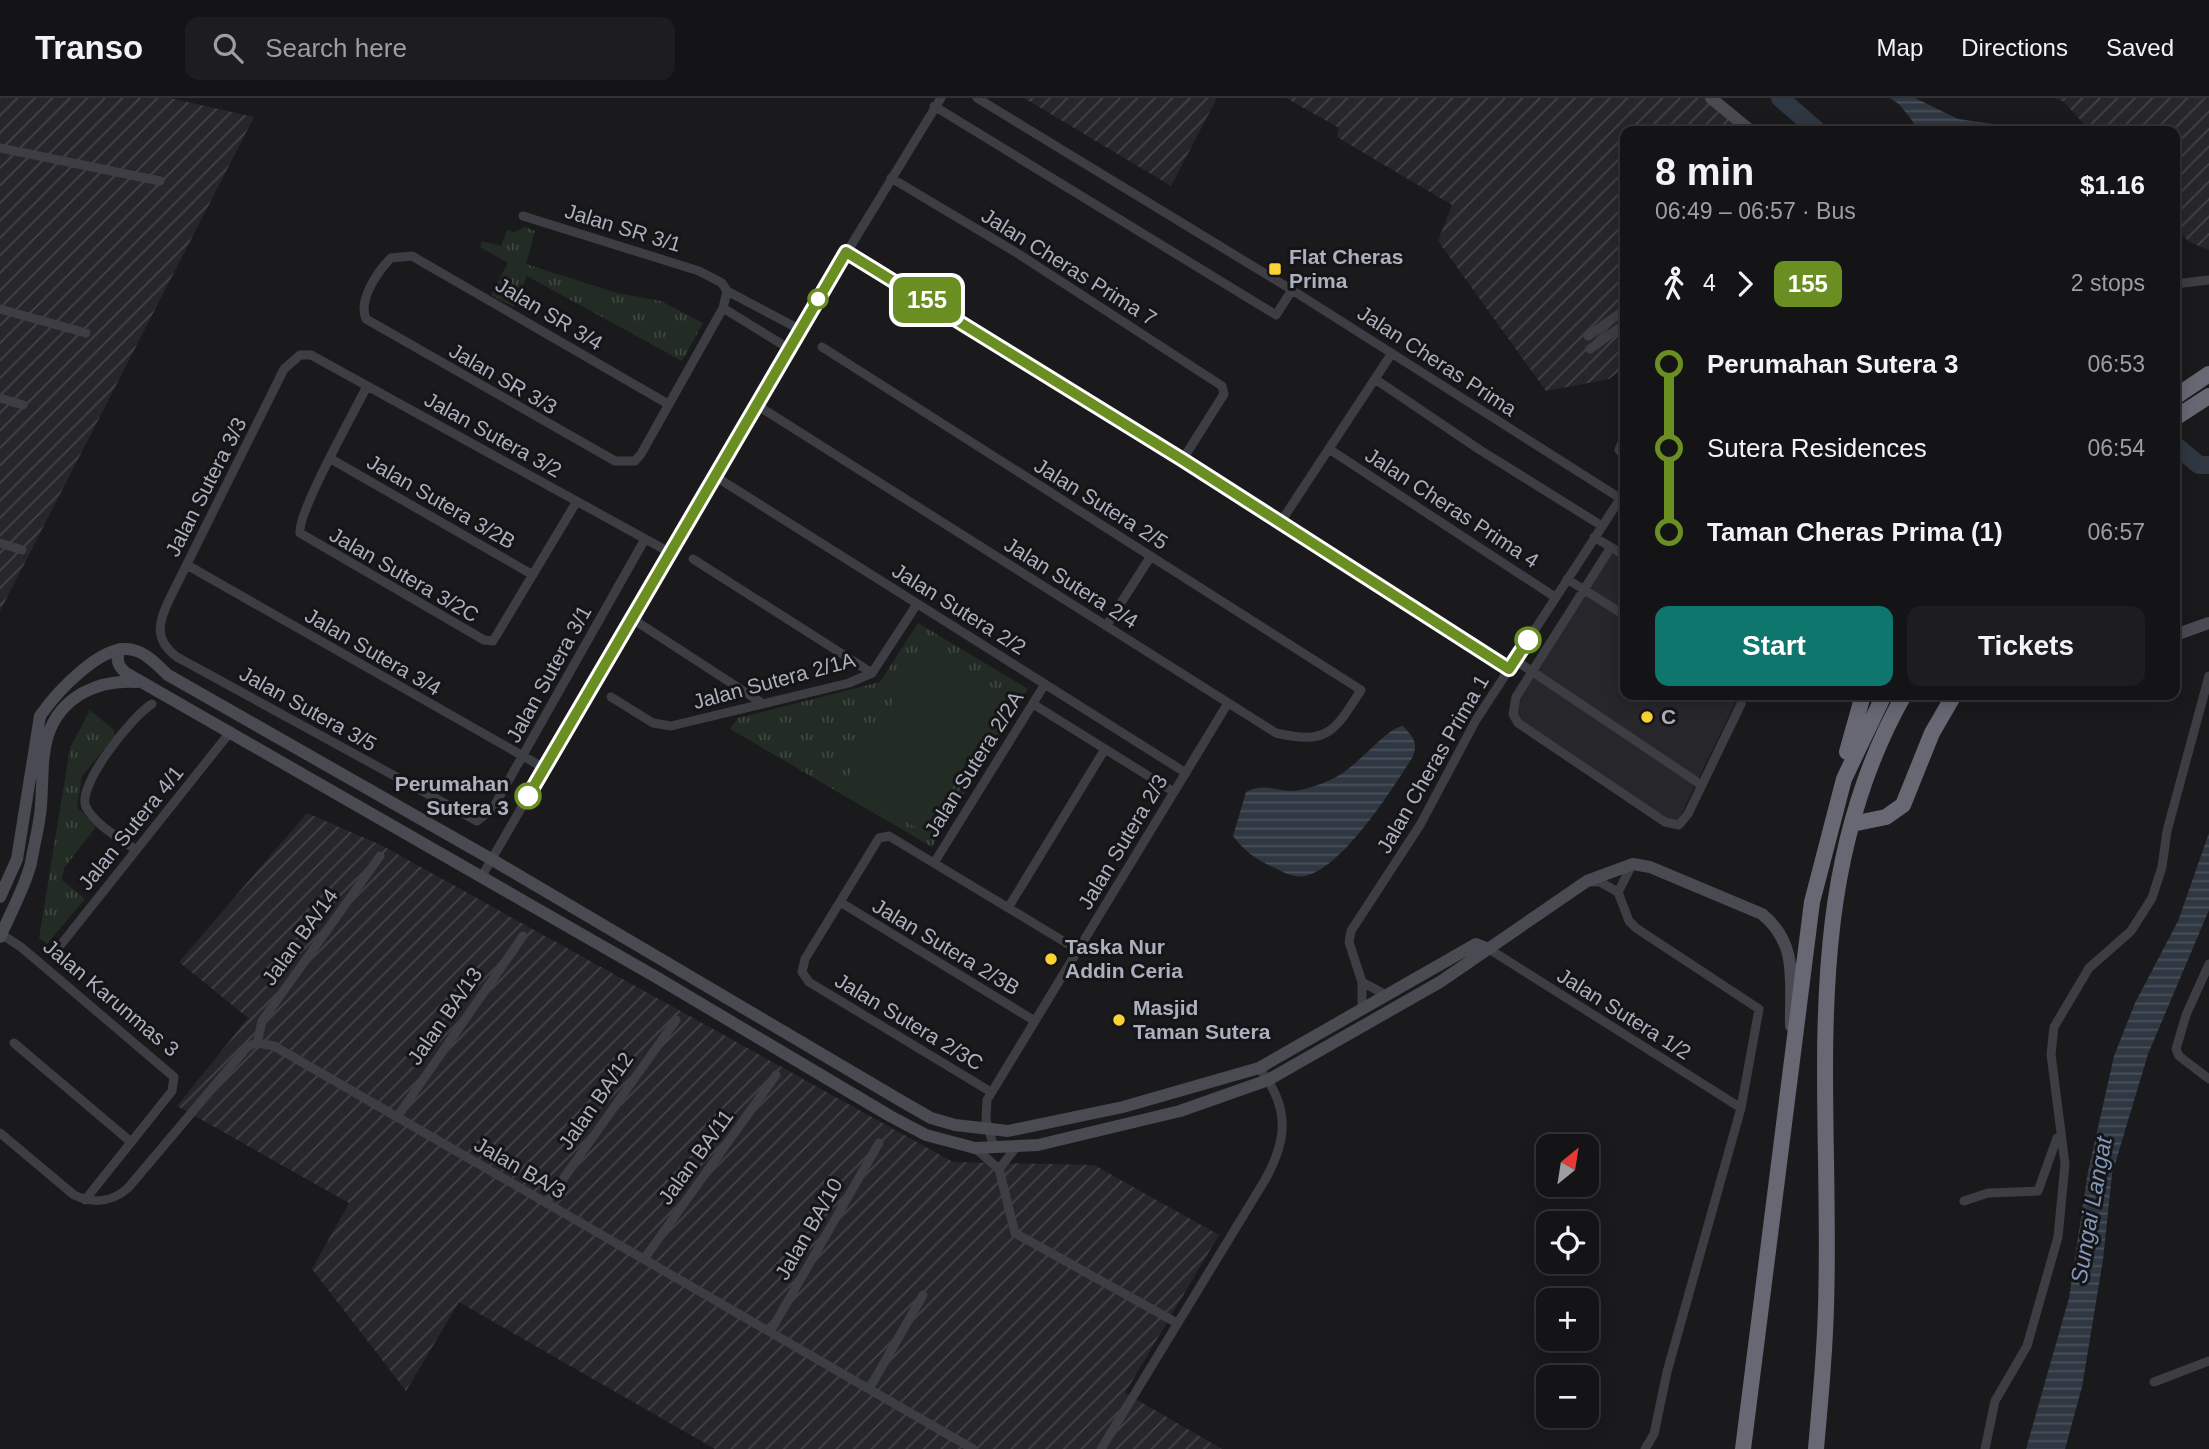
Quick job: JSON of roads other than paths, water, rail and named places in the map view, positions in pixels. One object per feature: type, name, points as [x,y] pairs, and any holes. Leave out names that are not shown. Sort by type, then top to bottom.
[{"type":"highway","points":[[2180,394],[2209,374]]},
{"type":"highway","points":[[2180,415],[2206,398]]},
{"type":"highway","points":[[1742,1449],[1812,902],[1862,700]]},
{"type":"highway","points":[[1843,779],[1882,700]]},
{"type":"highway","points":[[1816,1449],[1826,1306],[1823,1052],[1829,940],[1838,873],[1860,788],[1877,746],[1901,700]]},
{"type":"highway","points":[[1852,824],[1886,817],[1903,805],[1932,733],[1951,700]]},
{"type":"street","points":[[482,876],[799,329],[941,98]]},
{"type":"street","name":"Jalan Cheras Prima","points":[[977,98],[1292,290],[1620,498]]},
{"type":"street","points":[[1712,98],[1745,126]]},
{"type":"street","points":[[934,106],[1276,315],[1292,290]]},
{"type":"street","points":[[0,148],[160,181]]},
{"type":"street","name":"Jalan Cheras Prima 7","points":[[891,178],[1125,322],[1225,391],[1183,460]]},
{"type":"street","name":"Jalan SR 3/1","points":[[523,215],[621,244],[712,276],[727,291]]},
{"type":"street","points":[[846,252],[1183,460],[1509,669]]},
{"type":"street","name":"Jalan SR 3/4","points":[[363,311],[382,267],[391,258],[412,256],[668,404]]},
{"type":"street","points":[[2180,283],[2209,280]]},
{"type":"street","points":[[668,404],[723,308],[727,291],[799,329]]},
{"type":"street","points":[[723,308],[788,348]]},
{"type":"street","points":[[0,309],[86,333]]},
{"type":"street","name":"Jalan SR 3/3","points":[[363,311],[375,327],[615,461],[635,461],[668,404]]},
{"type":"street","points":[[1588,336],[1620,313]]},
{"type":"street","points":[[1590,349],[1620,327]]},
{"type":"street","name":"Jalan Sutera 2/5","points":[[822,346],[1361,690]]},
{"type":"street","points":[[1280,523],[1392,353]]},
{"type":"street","name":"Jalan Sutera 3/2","points":[[300,355],[311,355],[669,552]]},
{"type":"street","name":"Jalan Sutera 3/3","points":[[162,642],[159,623],[285,369],[300,355]]},
{"type":"street","points":[[1375,379],[1480,450],[1602,526]]},
{"type":"street","points":[[331,459],[367,386]]},
{"type":"street","points":[[0,398],[23,405]]},
{"type":"street","name":"Jalan Sutera 2/4","points":[[755,404],[1276,733],[1316,738],[1329,733],[1340,723],[1361,690]]},
{"type":"street","name":"Jalan Cheras Prima 4","points":[[1329,449],[1555,597]]},
{"type":"street","name":"Jalan Sutera 3/2C","points":[[331,459],[299,526],[300,533],[484,640],[494,641],[533,575]]},
{"type":"street","name":"Jalan Sutera 3/2B","points":[[331,459],[533,575]]},
{"type":"street","name":"Jalan Sutera 2/2","points":[[713,475],[1186,773]]},
{"type":"street","points":[[533,575],[577,501]]},
{"type":"street","name":"Jalan Cheras Prima 1","points":[[1362,1009],[1362,982],[1349,942],[1351,931],[1420,825],[1476,720],[1594,537],[1620,504]]},
{"type":"street","points":[[1594,537],[1620,552]]},
{"type":"street","name":"Jalan Sutera 3/1","points":[[477,821],[494,808],[645,539]]},
{"type":"street","points":[[0,543],[22,550]]},
{"type":"street","points":[[1611,547],[1516,697],[1513,714],[1518,723],[1672,825],[1684,821],[1741,700]]},
{"type":"street","points":[[1106,626],[1151,556]]},
{"type":"street","points":[[694,559],[872,673]]},
{"type":"street","name":"Jalan Sutera 3/4","points":[[187,565],[544,768]]},
{"type":"street","points":[[1567,579],[1620,612]]},
{"type":"street","name":"Jalan Sutera 2/1A","points":[[611,697],[662,726],[849,683],[872,673],[917,604]]},
{"type":"street","points":[[631,618],[762,703]]},
{"type":"street","points":[[2180,633],[2209,623]]},
{"type":"street","name":"Jalan Sutera 3/5","points":[[162,642],[177,657],[477,821]]},
{"type":"street","points":[[0,897],[17,859],[40,716],[66,685],[108,653],[131,648],[143,653],[168,675],[491,859],[931,1118],[1008,1131],[1088,1115],[1259,1068],[1476,944],[1489,949]]},
{"type":"street","points":[[120,649],[117,658],[119,667],[143,682],[482,876],[902,1122],[926,1135],[975,1148],[1038,1145],[1180,1111],[1268,1080],[1345,1038],[1489,949],[1587,881],[1633,864],[1650,867],[1762,914],[1777,926],[1789,954],[1791,1072]]},
{"type":"street","points":[[1515,660],[1700,784]]},
{"type":"street","points":[[1985,1449],[1995,1401],[2027,1346],[2058,1237],[2064,1164],[2051,1054],[2054,1027],[2089,968],[2131,931],[2152,898],[2209,676]]},
{"type":"street","points":[[0,935],[30,867],[41,807],[43,765],[49,733],[76,696],[96,685],[117,681],[143,682]]},
{"type":"street","name":"Jalan Sutera 2/2A","points":[[934,863],[1045,684]]},
{"type":"street","name":"Jalan Sutera 2/3","points":[[994,1148],[985,1109],[991,1092],[1228,703]]},
{"type":"street","points":[[136,850],[88,811],[84,797],[92,775],[152,704]]},
{"type":"street","points":[[1033,704],[1174,792]]},
{"type":"street","points":[[40,716],[64,710]]},
{"type":"street","name":"Jalan Sutera 4/1","points":[[59,947],[231,731]]},
{"type":"street","points":[[1008,908],[1105,749]]},
{"type":"street","points":[[840,902],[879,838],[890,836],[1078,950]]},
{"type":"street","name":"Jalan BA/14","points":[[257,1043],[262,1020],[380,856]]},
{"type":"street","points":[[1618,892],[1633,864]]},
{"type":"street","points":[[1587,881],[1600,882],[1618,892],[1629,921],[1636,928],[1759,1009],[1741,1108],[1667,1372],[1654,1434],[1645,1449]]},
{"type":"street","name":"Jalan Sutera 2/3C","points":[[840,902],[805,959],[802,972],[809,982],[991,1092]]},
{"type":"street","name":"Jalan Sutera 2/3B","points":[[840,902],[1035,1021]]},
{"type":"street","name":"Jalan Karunmas 3","points":[[0,935],[21,947],[174,1077],[172,1091],[85,1200]]},
{"type":"street","name":"Jalan BA/13","points":[[397,1117],[523,936]]},
{"type":"street","name":"Jalan Sutera 1/2","points":[[1489,949],[1741,1108]]},
{"type":"street","points":[[2209,964],[2186,1016],[2176,1049],[2179,1056],[2209,1079]]},
{"type":"street","points":[[1362,982],[1386,995]]},
{"type":"street","name":"Jalan BA/12","points":[[546,1203],[676,1020]]},
{"type":"street","points":[[14,1043],[131,1142]]},
{"type":"street","points":[[0,1133],[74,1195],[85,1200],[111,1200],[120,1196],[240,1054],[248,1046],[257,1043]]},
{"type":"street","name":"Jalan BA/3","points":[[257,1043],[274,1046],[973,1449]]},
{"type":"street","points":[[1101,1449],[1265,1180],[1281,1147],[1282,1116],[1268,1080],[1259,1068]]},
{"type":"street","name":"Jalan BA/11","points":[[644,1259],[776,1075]]},
{"type":"street","points":[[1964,1201],[2007,1190],[2038,1191],[2057,1138]]},
{"type":"street","name":"Jalan BA/10","points":[[770,1332],[879,1143]]},
{"type":"street","points":[[999,1169],[1017,1146]]},
{"type":"street","points":[[975,1148],[999,1169],[1015,1233],[1177,1323]]},
{"type":"street","points":[[869,1389],[923,1295]]},
{"type":"street","points":[[2154,1382],[2209,1361]]},
{"type":"water","points":[[1890,98],[1915,98],[1958,119],[2008,126],[1916,126],[1900,105]]},
{"type":"water","points":[[1403,726],[1414,740],[1412,758],[1365,826],[1335,859],[1320,870],[1305,876],[1293,876],[1252,855],[1233,836],[1246,792],[1262,788],[1298,790],[1326,782],[1340,775],[1387,734]]},
{"type":"water","name":"Sungai Langat","points":[[2209,833],[2209,910],[2148,1054],[2112,1174],[2103,1260],[2082,1387],[2065,1449],[2026,1449],[2069,1298],[2088,1172],[2114,1056],[2135,1003],[2178,921]]},
{"type":"waterway","points":[[1780,98],[1812,126]]},
{"type":"waterway","points":[[2180,449],[2199,465],[2209,465]]},
{"type":"place","name":"Flat Cheras Prima","points":[[1275,269]]},
{"type":"place","name":"C","points":[[1647,717]]},
{"type":"place","name":"Perumahan Sutera 3","points":[[528,796]]},
{"type":"place","name":"Taska Nur Addin Ceria","points":[[1051,959]]},
{"type":"place","name":"Masjid Taman Sutera","points":[[1119,1020]]}]
